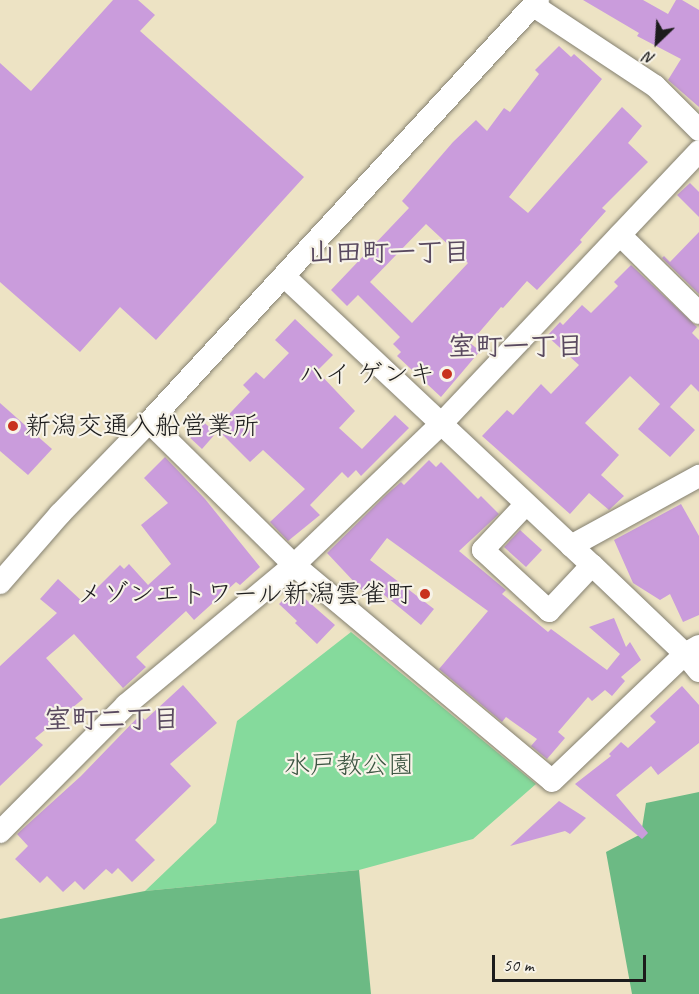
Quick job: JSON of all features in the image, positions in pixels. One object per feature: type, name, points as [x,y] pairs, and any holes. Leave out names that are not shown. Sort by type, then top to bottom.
[{"type":"street","points":[[0,583],[60,514],[149,422],[536,3],[655,86],[699,130]]},
{"type":"street","points":[[0,832],[126,705],[294,565],[442,423],[699,152]]},
{"type":"street","points":[[620,236],[699,313]]},
{"type":"street","points":[[149,422],[294,565],[552,781],[694,657],[571,546],[284,276]]},
{"type":"street","points":[[571,546],[698,478]]},
{"type":"street","points":[[526,504],[483,549],[549,611],[592,565]]},
{"type":"green space","name":"水戸教公園","points":[[351,632],[536,784],[473,839],[359,870],[145,891],[216,823],[237,721]]},
{"type":"green space","points":[[699,792],[699,994],[632,994],[606,852],[641,834],[646,803]]},
{"type":"green space","points":[[359,870],[371,994],[0,994],[0,919],[145,891]]},
{"type":"building","points":[[113,0],[138,0],[155,15],[140,31],[304,177],[156,340],[120,307],[80,352],[0,282],[0,63],[31,91]]},
{"type":"building","points":[[583,0],[643,0],[668,14],[676,0],[682,0],[699,10],[699,107],[668,80],[681,59],[637,36],[639,33]]},
{"type":"building","points":[[559,46],[571,57],[574,54],[602,79],[509,197],[528,213],[622,107],[642,126],[628,143],[648,162],[602,208],[606,211],[580,240],[582,242],[537,290],[527,281],[503,308],[501,307],[470,343],[480,351],[441,397],[397,356],[401,352],[393,344],[400,337],[358,295],[347,306],[331,290],[409,208],[402,201],[453,142],[476,120],[487,131],[504,108],[510,112],[539,74],[535,70]],"holes":[[[426,224],[468,263],[412,323],[370,282]]]},
{"type":"building","points":[[690,183],[699,192],[699,217],[677,195]]},
{"type":"building","points":[[699,232],[699,294],[662,258],[664,256],[670,262]]},
{"type":"building","points":[[631,265],[697,327],[692,333],[699,340],[699,392],[691,384],[670,407],[695,430],[670,457],[638,429],[660,404],[630,376],[585,423],[619,455],[601,475],[624,496],[609,510],[589,493],[570,514],[482,436],[507,410],[513,415],[541,384],[551,394],[579,365],[547,336],[560,322],[563,325],[582,305],[591,313],[618,286],[614,282]]},
{"type":"building","points":[[295,319],[333,355],[317,371],[355,411],[339,428],[362,449],[395,415],[409,428],[361,476],[356,470],[348,478],[342,472],[310,505],[320,515],[288,541],[270,522],[305,489],[263,450],[250,462],[216,428],[250,392],[243,385],[256,372],[264,379],[289,353],[275,340]]},
{"type":"building","name":"新潟交通入船営業所","points":[[0,403],[52,449],[28,475],[0,451]]},
{"type":"building","points":[[200,419],[216,433],[202,449],[186,434]]},
{"type":"building","points":[[165,457],[205,499],[260,567],[240,585],[236,582],[194,620],[186,611],[136,657],[146,667],[123,688],[74,634],[46,658],[83,699],[35,738],[43,745],[0,786],[0,666],[57,613],[40,599],[58,579],[83,602],[120,565],[124,569],[129,564],[148,585],[171,564],[141,525],[168,503],[144,478]]},
{"type":"building","points":[[429,460],[436,467],[441,462],[478,499],[481,496],[499,514],[459,551],[506,590],[502,594],[548,632],[551,629],[607,670],[620,654],[589,627],[614,618],[626,647],[630,642],[641,660],[621,677],[625,681],[612,696],[605,690],[592,701],[588,697],[558,732],[565,738],[547,759],[531,746],[537,739],[506,717],[502,722],[439,669],[488,611],[387,538],[370,560],[434,609],[421,625],[383,594],[374,603],[327,553],[386,495],[401,482],[404,485]]},
{"type":"building","points":[[681,504],[699,536],[699,615],[683,622],[670,594],[660,600],[633,583],[614,540]]},
{"type":"building","points":[[520,530],[542,550],[526,567],[504,547]]},
{"type":"building","points":[[294,589],[335,625],[317,644],[279,604]]},
{"type":"building","points":[[183,685],[217,723],[170,764],[191,786],[135,840],[155,860],[132,882],[118,868],[112,874],[106,869],[84,890],[75,881],[63,892],[47,876],[40,883],[15,859],[28,846],[17,834],[81,776],[140,715],[145,720]]},
{"type":"building","points":[[682,686],[699,705],[699,743],[658,775],[651,766],[616,795],[648,833],[642,839],[575,784],[611,756],[609,754],[621,742],[628,748],[656,722],[650,716]]},
{"type":"building","points":[[559,801],[586,818],[570,834],[565,831],[510,846]]},
{"type":"place","name":"ハイ ゲンキ","points":[[447,374]]},
{"type":"place","name":"新潟交通入船営業所","points":[[13,426]]},
{"type":"place","name":"メゾンエトワール新潟雲雀町","points":[[425,594]]},
{"type":"district","name":"山田町一丁目","points":[[389,253]]},
{"type":"district","name":"室町一丁目","points":[[516,347]]},
{"type":"district","name":"室町二丁目","points":[[112,720]]}]
